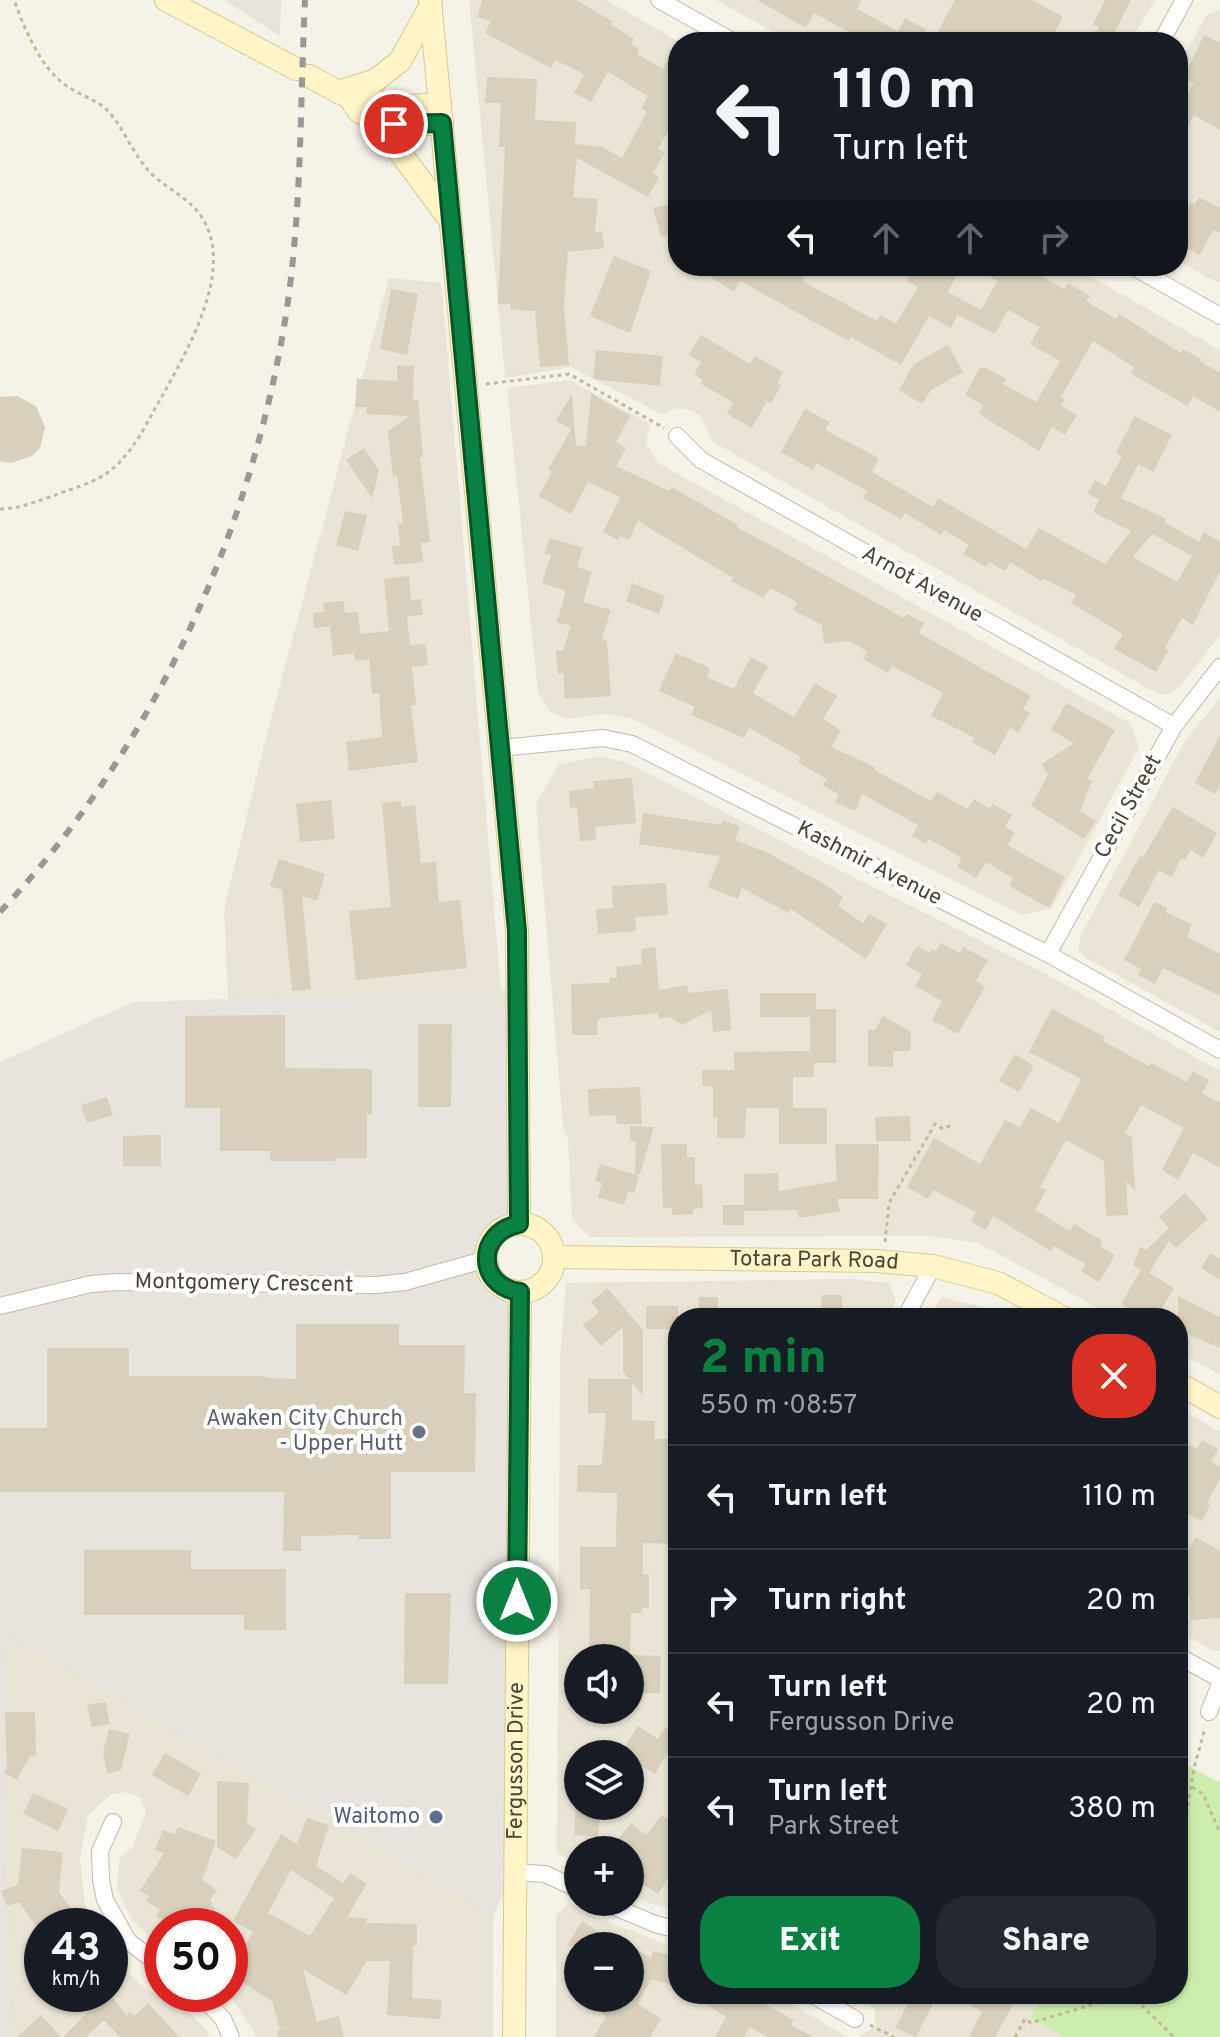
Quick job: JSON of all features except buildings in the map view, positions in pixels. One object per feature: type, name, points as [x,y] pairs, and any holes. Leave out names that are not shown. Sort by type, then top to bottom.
[{"type":"main road","points":[[166,0],[344,95],[441,114]]},
{"type":"main road","points":[[344,95],[376,80],[400,61],[431,2]]},
{"type":"main road","points":[[431,2],[517,931],[519,1224]]},
{"type":"main road","points":[[344,95],[358,111],[376,120],[413,125],[441,114]]},
{"type":"main road","points":[[376,120],[451,220]]},
{"type":"main road","points":[[519,1224],[544,1233],[554,1257],[548,1277],[531,1290],[520,1292],[506,1289],[498,1283],[489,1271],[487,1259],[491,1241],[498,1232],[519,1224]]},
{"type":"main road","name":"Totara Park Road","points":[[554,1257],[883,1261],[933,1266],[998,1283],[1045,1308]]},
{"type":"main road","name":"Fergusson Drive","points":[[514,2037],[520,1292]]},
{"type":"main road","points":[[1188,1389],[1220,1407]]},
{"type":"street","points":[[659,0],[716,32]]},
{"type":"street","points":[[1166,32],[1184,0]]},
{"type":"street","points":[[1150,276],[1220,316]]},
{"type":"street","name":"Arnot Avenue","points":[[677,436],[701,460],[1174,726]]},
{"type":"street","name":"Cecil Street","points":[[1048,954],[1174,726],[1220,667]]},
{"type":"street","name":"Kashmir Avenue","points":[[501,748],[603,738],[632,744],[1048,954],[1220,1050]]},
{"type":"street","name":"Montgomery Crescent","points":[[0,1306],[91,1284],[117,1282],[376,1285],[405,1282],[487,1259]]},
{"type":"street","points":[[910,1308],[933,1266]]},
{"type":"street","points":[[1188,1662],[1220,1682],[1209,1712]]},
{"type":"street","points":[[113,1822],[100,1851],[105,1900],[128,1941],[144,1953]]},
{"type":"street","points":[[515,1872],[545,1874],[564,1883]]},
{"type":"street","points":[[636,1916],[668,1927]]},
{"type":"street","points":[[829,2004],[855,2019]]},
{"type":"street","points":[[217,2012],[231,2037]]},
{"type":"path","points":[[0,509],[28,505],[84,484],[104,475],[118,463],[149,419],[204,310],[212,283],[214,251],[206,223],[192,204],[147,170],[103,107],[59,80],[38,53],[14,0]]},
{"type":"path","points":[[467,386],[569,374],[677,436]]},
{"type":"path","points":[[883,1261],[889,1203],[935,1124],[943,1129],[951,1125]]},
{"type":"path","points":[[1188,1805],[1209,1712]]},
{"type":"path","points":[[1191,1786],[1203,1794],[1220,1833]]},
{"type":"path","points":[[1015,2037],[1025,2019],[1031,2023],[1095,2004]]},
{"type":"path","points":[[1139,2004],[1174,2037]]},
{"type":"path","points":[[855,2019],[894,2037]]},
{"type":"shaded area","points":[[224,0],[281,0],[280,36]]},
{"type":"shaded area","points":[[469,0],[606,0],[668,35],[668,276],[1090,276],[1220,350],[1220,635],[1178,689],[1163,695],[713,442],[700,415],[688,409],[677,408],[661,414],[571,367],[505,378]]},
{"type":"shaded area","points":[[716,0],[1155,0],[1136,32],[773,32]]},
{"type":"shaded area","points":[[1220,9],[1220,284],[1188,266],[1188,48],[1206,16]]},
{"type":"shaded area","points":[[389,278],[441,283],[442,289],[501,990],[228,999],[224,910],[265,741]]},
{"type":"shaded area","points":[[570,380],[650,424],[646,444],[658,463],[1130,723],[1139,747],[1052,908],[1022,915],[631,718],[604,714],[567,719],[550,712],[538,692],[507,388]]},
{"type":"shaded area","points":[[1220,698],[1220,1032],[1088,959],[1078,950],[1081,935],[1185,741]]},
{"type":"shaded area","points":[[599,756],[625,762],[1048,975],[1220,1071],[1220,1375],[1188,1357],[1188,1308],[1098,1308],[978,1243],[930,1236],[590,1237],[572,1219],[568,1140],[563,1126],[536,804],[558,765]]},
{"type":"shaded area","points":[[519,989],[509,1226],[498,1232],[491,1241],[487,1259],[493,1278],[513,1291],[515,1872],[493,1916],[6,1634],[9,2037],[0,2037],[0,1062],[134,1002]]},
{"type":"shaded area","points":[[853,1279],[890,1283],[896,1302],[893,1308],[668,1308],[668,1908],[644,1901],[644,1836],[564,1836],[564,1857],[557,1853],[560,1359],[566,1283]]},
{"type":"shaded area","points":[[941,1297],[986,1308],[935,1308]]},
{"type":"shaded area","points":[[1188,1413],[1220,1432],[1220,1651],[1214,1651],[1188,1637]]},
{"type":"shaded area","points":[[6,1634],[493,1916],[493,2037],[257,2037],[241,2012],[248,2012],[248,1908],[144,1908],[144,1932],[131,1918],[117,1888],[119,1859],[132,1848],[146,1812],[140,1798],[126,1792],[110,1795],[88,1815],[80,1859],[86,1908],[24,1908],[24,2012],[128,2012],[128,1972],[144,1988],[144,2012],[189,2012],[210,2037],[9,2037]]},
{"type":"shaded area","points":[[564,1907],[564,1916],[594,1916],[634,1932],[564,1932],[564,2012],[644,2012],[644,1936],[668,1945],[668,2004],[792,2004],[847,2037],[556,2037],[556,1916]]},
{"type":"shaded area","points":[[869,2004],[1038,2004],[1030,2018],[1063,2037],[858,2037],[875,2027],[875,2010]]},
{"type":"green space","points":[[1188,1765],[1220,1783],[1220,2037],[1063,2037],[1030,2018],[1038,2004],[1188,2004]]},
{"type":"railway","points":[[0,912],[55,848],[105,780],[150,707],[188,632],[222,553],[249,473],[271,391],[292,270],[305,0]]},
{"type":"place","name":"Awaken City Church - Upper Hutt","points":[[419,1432]]},
{"type":"place","name":"Waitomo","points":[[436,1817]]},
{"type":"route","points":[[394,124],[442,123],[517,931],[519,1224],[498,1232],[487,1250],[487,1259],[489,1271],[498,1283],[506,1289],[520,1292],[517,1601]]}]
